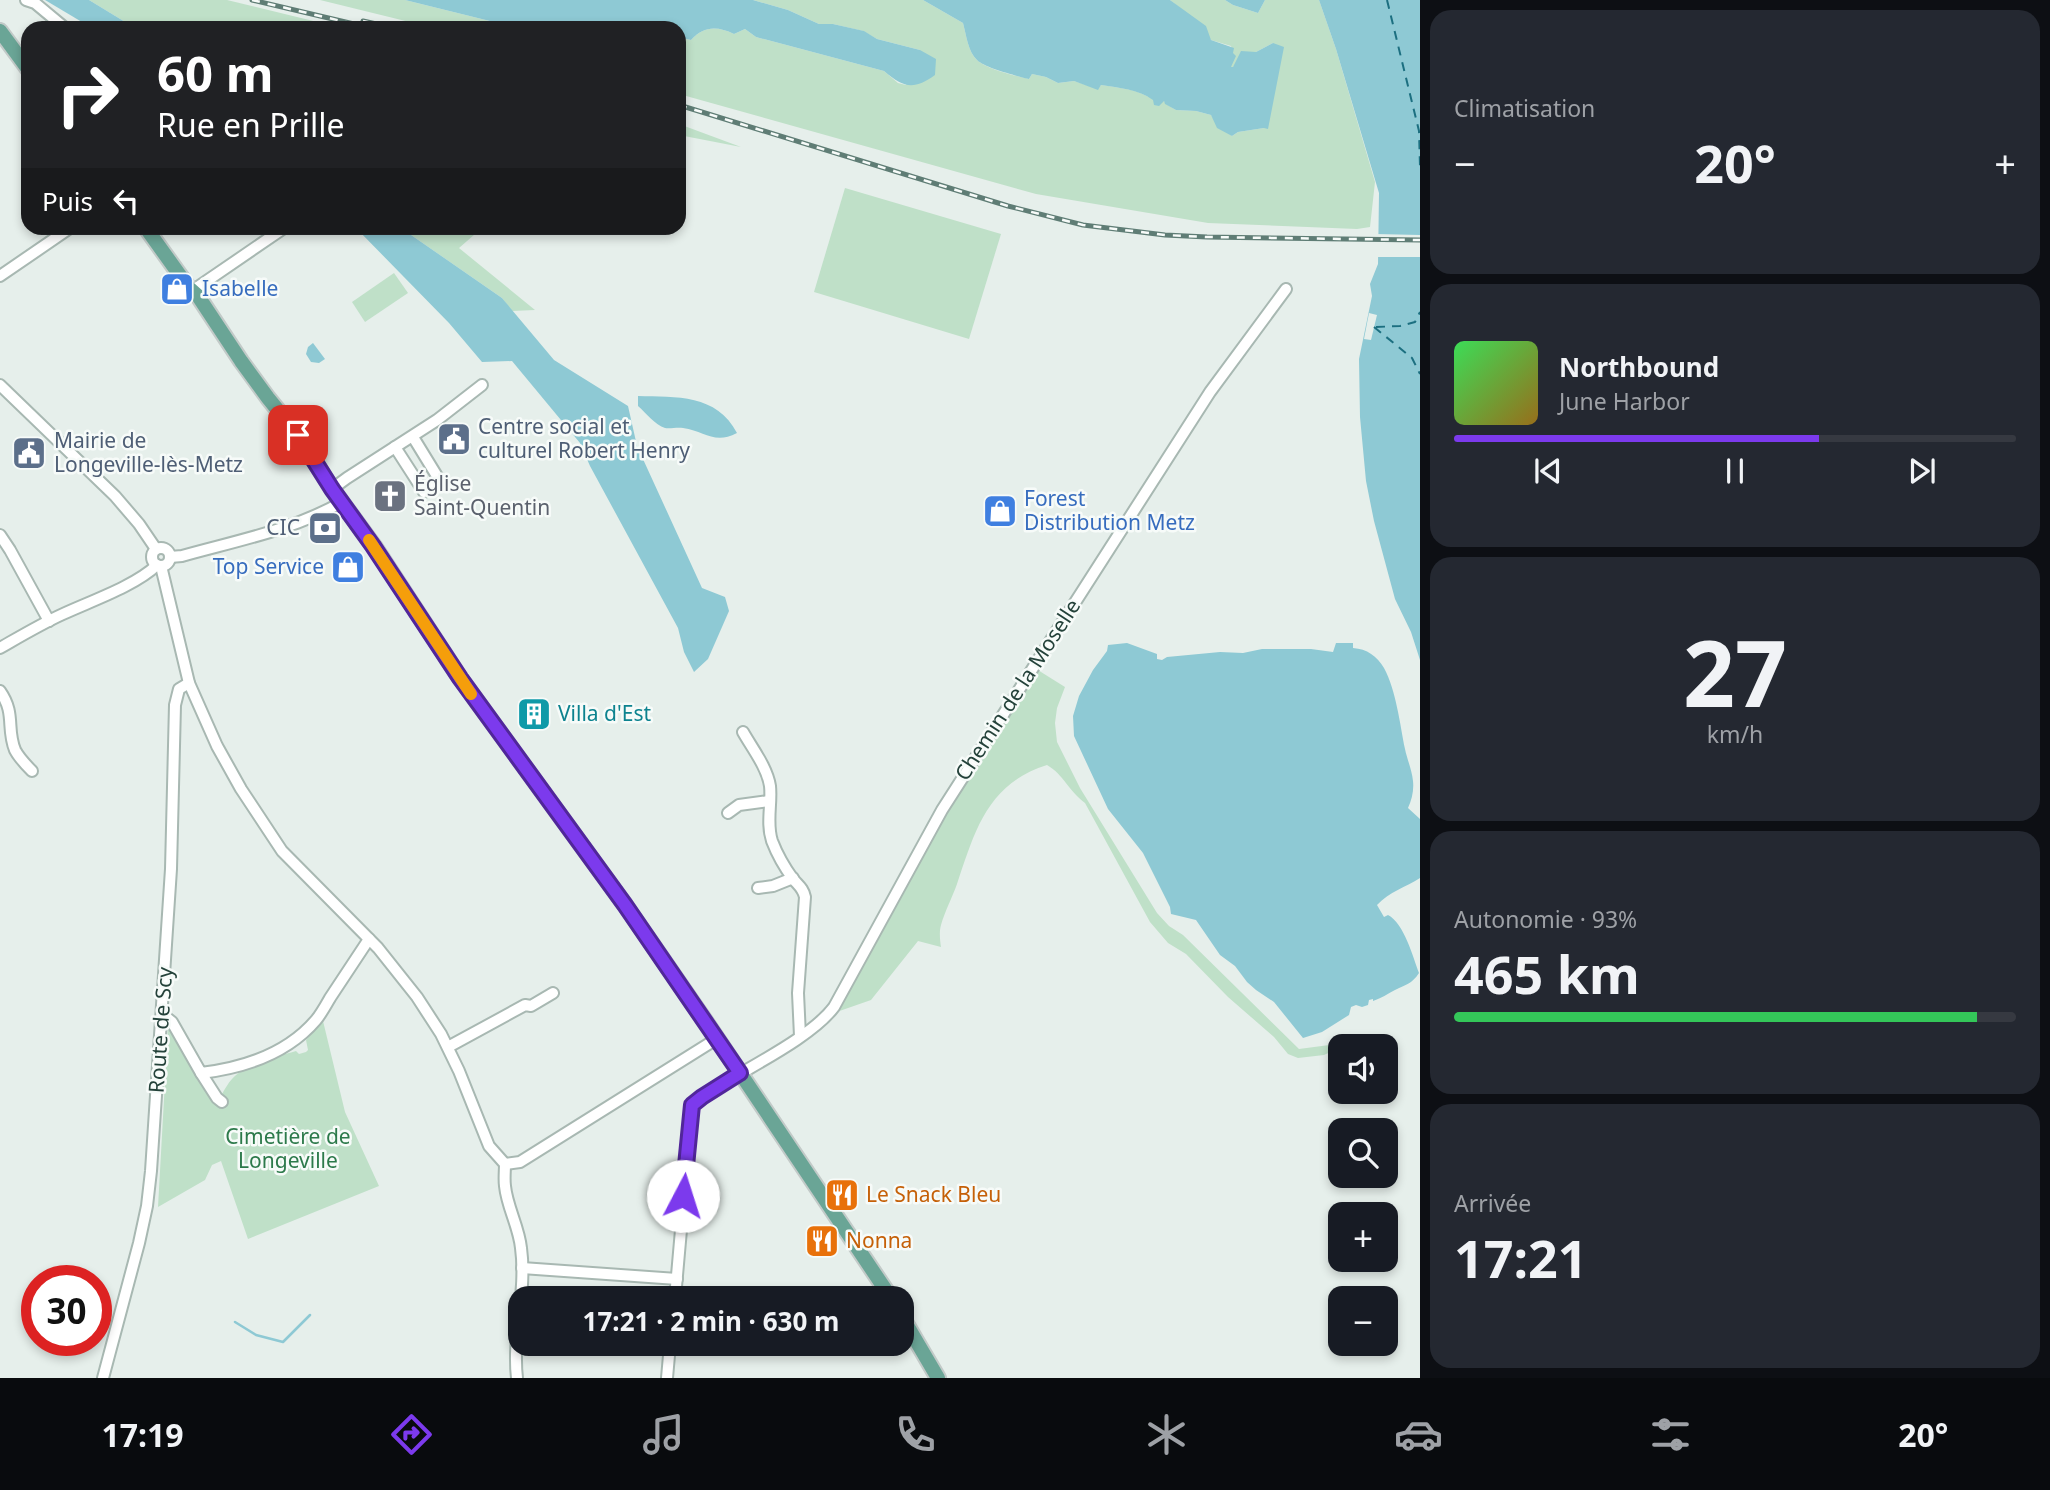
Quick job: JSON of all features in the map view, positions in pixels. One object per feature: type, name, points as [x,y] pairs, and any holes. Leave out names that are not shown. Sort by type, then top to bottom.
[{"type":"main road","points":[[0,31],[21,60]]},
{"type":"main road","points":[[151,235],[198,296],[268,398],[298,435],[460,678],[718,1038],[883,1286]]},
{"type":"main road","points":[[914,1337],[938,1378]]},
{"type":"street","points":[[26,0],[35,3],[57,21]]},
{"type":"street","points":[[0,276],[60,235]]},
{"type":"street","points":[[192,291],[274,235]]},
{"type":"street","name":"Chemin de la Moselle","points":[[676,1286],[692,1105],[820,1023],[834,1007],[942,810],[1210,393],[1286,289]]},
{"type":"street","points":[[0,385],[115,496],[156,549]]},
{"type":"street","points":[[332,489],[413,436],[482,385]]},
{"type":"street","points":[[395,447],[424,492],[440,481],[413,436]]},
{"type":"street","points":[[170,557],[317,516],[342,502]]},
{"type":"street","points":[[0,535],[49,621]]},
{"type":"street","points":[[0,648],[49,621],[104,596],[159,566],[169,562],[166,549],[156,549],[152,553],[152,559],[159,566],[189,683],[241,789],[274,841],[390,961],[417,997],[448,1048],[489,1146],[505,1164],[504,1185],[522,1249],[515,1345],[517,1378]]},
{"type":"street","name":"Route de Scy","points":[[103,1378],[147,1206],[171,869],[175,705],[179,689],[189,683]]},
{"type":"street","points":[[0,691],[10,711],[12,742],[16,753],[32,771]]},
{"type":"street","points":[[743,732],[769,780],[769,829],[776,852],[803,888],[805,897],[798,993],[800,1035]]},
{"type":"street","points":[[728,813],[739,805],[769,801]]},
{"type":"street","points":[[758,888],[773,886],[793,878]]},
{"type":"street","points":[[201,1073],[245,1065],[272,1054],[299,1036],[316,1020],[369,939]]},
{"type":"street","points":[[448,1048],[525,1005],[531,1006],[553,993]]},
{"type":"street","points":[[162,1017],[172,1022],[201,1073],[222,1102]]},
{"type":"street","points":[[505,1164],[520,1162],[718,1038]]},
{"type":"street","points":[[522,1268],[677,1279]]},
{"type":"street","points":[[667,1378],[669,1356]]},
{"type":"green space","points":[[89,0],[227,0],[313,21],[124,21]]},
{"type":"green space","points":[[320,0],[405,0],[490,21],[406,21]]},
{"type":"green space","points":[[753,0],[923,0],[963,23],[971,52],[987,66],[1029,79],[1032,74],[1058,83],[1074,81],[1098,89],[1101,85],[1131,90],[1164,101],[1176,110],[1211,115],[1232,136],[1238,132],[1264,128],[1273,43],[1248,53],[1230,67],[1233,53],[1231,46],[1211,40],[1190,16],[1170,0],[1225,0],[1258,13],[1265,0],[1319,0],[1375,182],[1370,227],[1357,229],[1208,223],[1036,194],[686,96],[686,39],[691,40],[701,32],[711,29],[734,34],[745,29],[756,37],[884,71],[898,83],[906,85],[920,50],[877,39],[863,31],[833,24],[819,24],[788,10]]},
{"type":"green space","points":[[686,127],[741,147],[686,136]]},
{"type":"green space","points":[[845,188],[1001,234],[969,339],[814,292]]},
{"type":"green space","points":[[411,235],[474,235],[459,248],[535,310],[512,311],[502,298]]},
{"type":"green space","points":[[394,273],[408,293],[365,322],[352,302]]},
{"type":"green space","points":[[1033,667],[1065,687],[1057,708],[1057,742],[1080,788],[1157,913],[1299,1049],[1328,1045],[1328,1053],[1298,1058],[1288,1054],[1274,1037],[1228,997],[1186,954],[1168,943],[1150,922],[1085,803],[1058,773],[1047,765],[1010,784],[986,812],[970,846],[943,920],[940,930],[941,947],[918,941],[871,1000],[828,1015],[942,810]]},
{"type":"green space","name":"Cimetière de Longeville","points":[[323,1021],[345,1112],[379,1186],[248,1239],[221,1161],[212,1165],[205,1180],[158,1207],[168,1027],[172,1027],[217,1105],[224,1099],[222,1094],[229,1082],[238,1073],[262,1061],[296,1051],[299,1054],[306,1052],[306,1040]]},
{"type":"water","points":[[45,0],[89,0],[124,21],[80,21]]},
{"type":"water","points":[[405,0],[753,0],[788,10],[819,24],[833,24],[864,31],[877,39],[920,50],[936,59],[935,75],[914,85],[903,84],[884,71],[756,37],[745,29],[734,34],[716,29],[706,30],[691,40],[686,39],[686,21],[490,21]]},
{"type":"water","points":[[923,0],[1170,0],[1206,26],[1211,40],[1234,48],[1233,53],[1236,56],[1231,67],[1241,51],[1256,52],[1273,43],[1284,47],[1268,129],[1238,132],[1232,136],[1217,128],[1211,115],[1176,110],[1164,101],[1159,106],[1154,105],[1153,100],[1135,91],[1101,85],[1098,90],[1074,81],[1058,83],[1032,74],[1029,79],[994,69],[974,57],[963,23]]},
{"type":"water","points":[[1225,0],[1265,0],[1258,13]]},
{"type":"water","points":[[1319,0],[1420,0],[1420,660],[1411,632],[1395,599],[1374,521],[1366,481],[1360,417],[1359,359],[1372,296],[1370,284],[1378,264],[1379,193]]},
{"type":"water","points":[[363,235],[411,235],[502,298],[554,360],[628,406],[637,446],[702,588],[725,597],[729,611],[708,659],[694,672],[684,652],[678,628],[580,443],[512,361],[482,362],[449,323]]},
{"type":"water","points":[[313,343],[325,359],[319,363],[311,362],[306,354]]},
{"type":"water","points":[[638,396],[681,398],[707,404],[729,420],[737,433],[722,438],[683,428],[665,428],[654,422],[638,406]]},
{"type":"water","points":[[1127,643],[1157,654],[1157,659],[1162,660],[1167,657],[1220,652],[1243,653],[1262,649],[1333,652],[1336,643],[1353,643],[1353,648],[1367,652],[1378,660],[1392,686],[1412,777],[1413,791],[1408,808],[1420,819],[1420,878],[1392,893],[1377,905],[1384,917],[1388,915],[1394,919],[1403,933],[1419,973],[1414,980],[1379,999],[1369,1000],[1368,1005],[1351,1007],[1349,1015],[1322,1032],[1303,1038],[1274,1002],[1256,990],[1235,966],[1220,955],[1196,920],[1171,914],[1143,853],[1108,809],[1074,736],[1073,716],[1079,696],[1093,670],[1107,651],[1108,645]]},
{"type":"pier","points":[[1375,234],[1420,235],[1420,257],[1374,257]]},
{"type":"pier","points":[[1369,313],[1377,315],[1371,340],[1364,339]]},
{"type":"waterway","points":[[235,1322],[256,1335],[283,1342],[310,1315]]},
{"type":"ferry route","points":[[1387,0],[1419,131],[1420,166]]},
{"type":"ferry route","points":[[1376,327],[1415,322],[1420,312]]},
{"type":"ferry route","points":[[1374,327],[1412,358],[1420,374]]},
{"type":"railway","points":[[252,0],[341,21]]},
{"type":"railway","points":[[686,107],[1008,206],[1083,225],[1207,237],[1420,240]]},
{"type":"slow traffic","points":[[369,540],[471,694]]},
{"type":"place","name":"Isabelle","points":[[177,289]]},
{"type":"place","name":"Centre social et culturel Robert Henry","points":[[454,439]]},
{"type":"place","name":"Mairie de Longeville-lès-Metz","points":[[29,453]]},
{"type":"place","name":"Église Saint-Quentin","points":[[390,496]]},
{"type":"place","name":"Forest Distribution Metz","points":[[1000,511]]},
{"type":"place","name":"CIC","points":[[325,528]]},
{"type":"place","name":"Top Service","points":[[348,567]]},
{"type":"place","name":"Villa d'Est","points":[[534,714]]},
{"type":"place","name":"Le Snack Bleu","points":[[842,1195]]},
{"type":"place","name":"Nonna","points":[[822,1241]]},
{"type":"route","points":[[298,435],[460,678],[625,905],[740,1073],[692,1105],[683,1196]]}]
